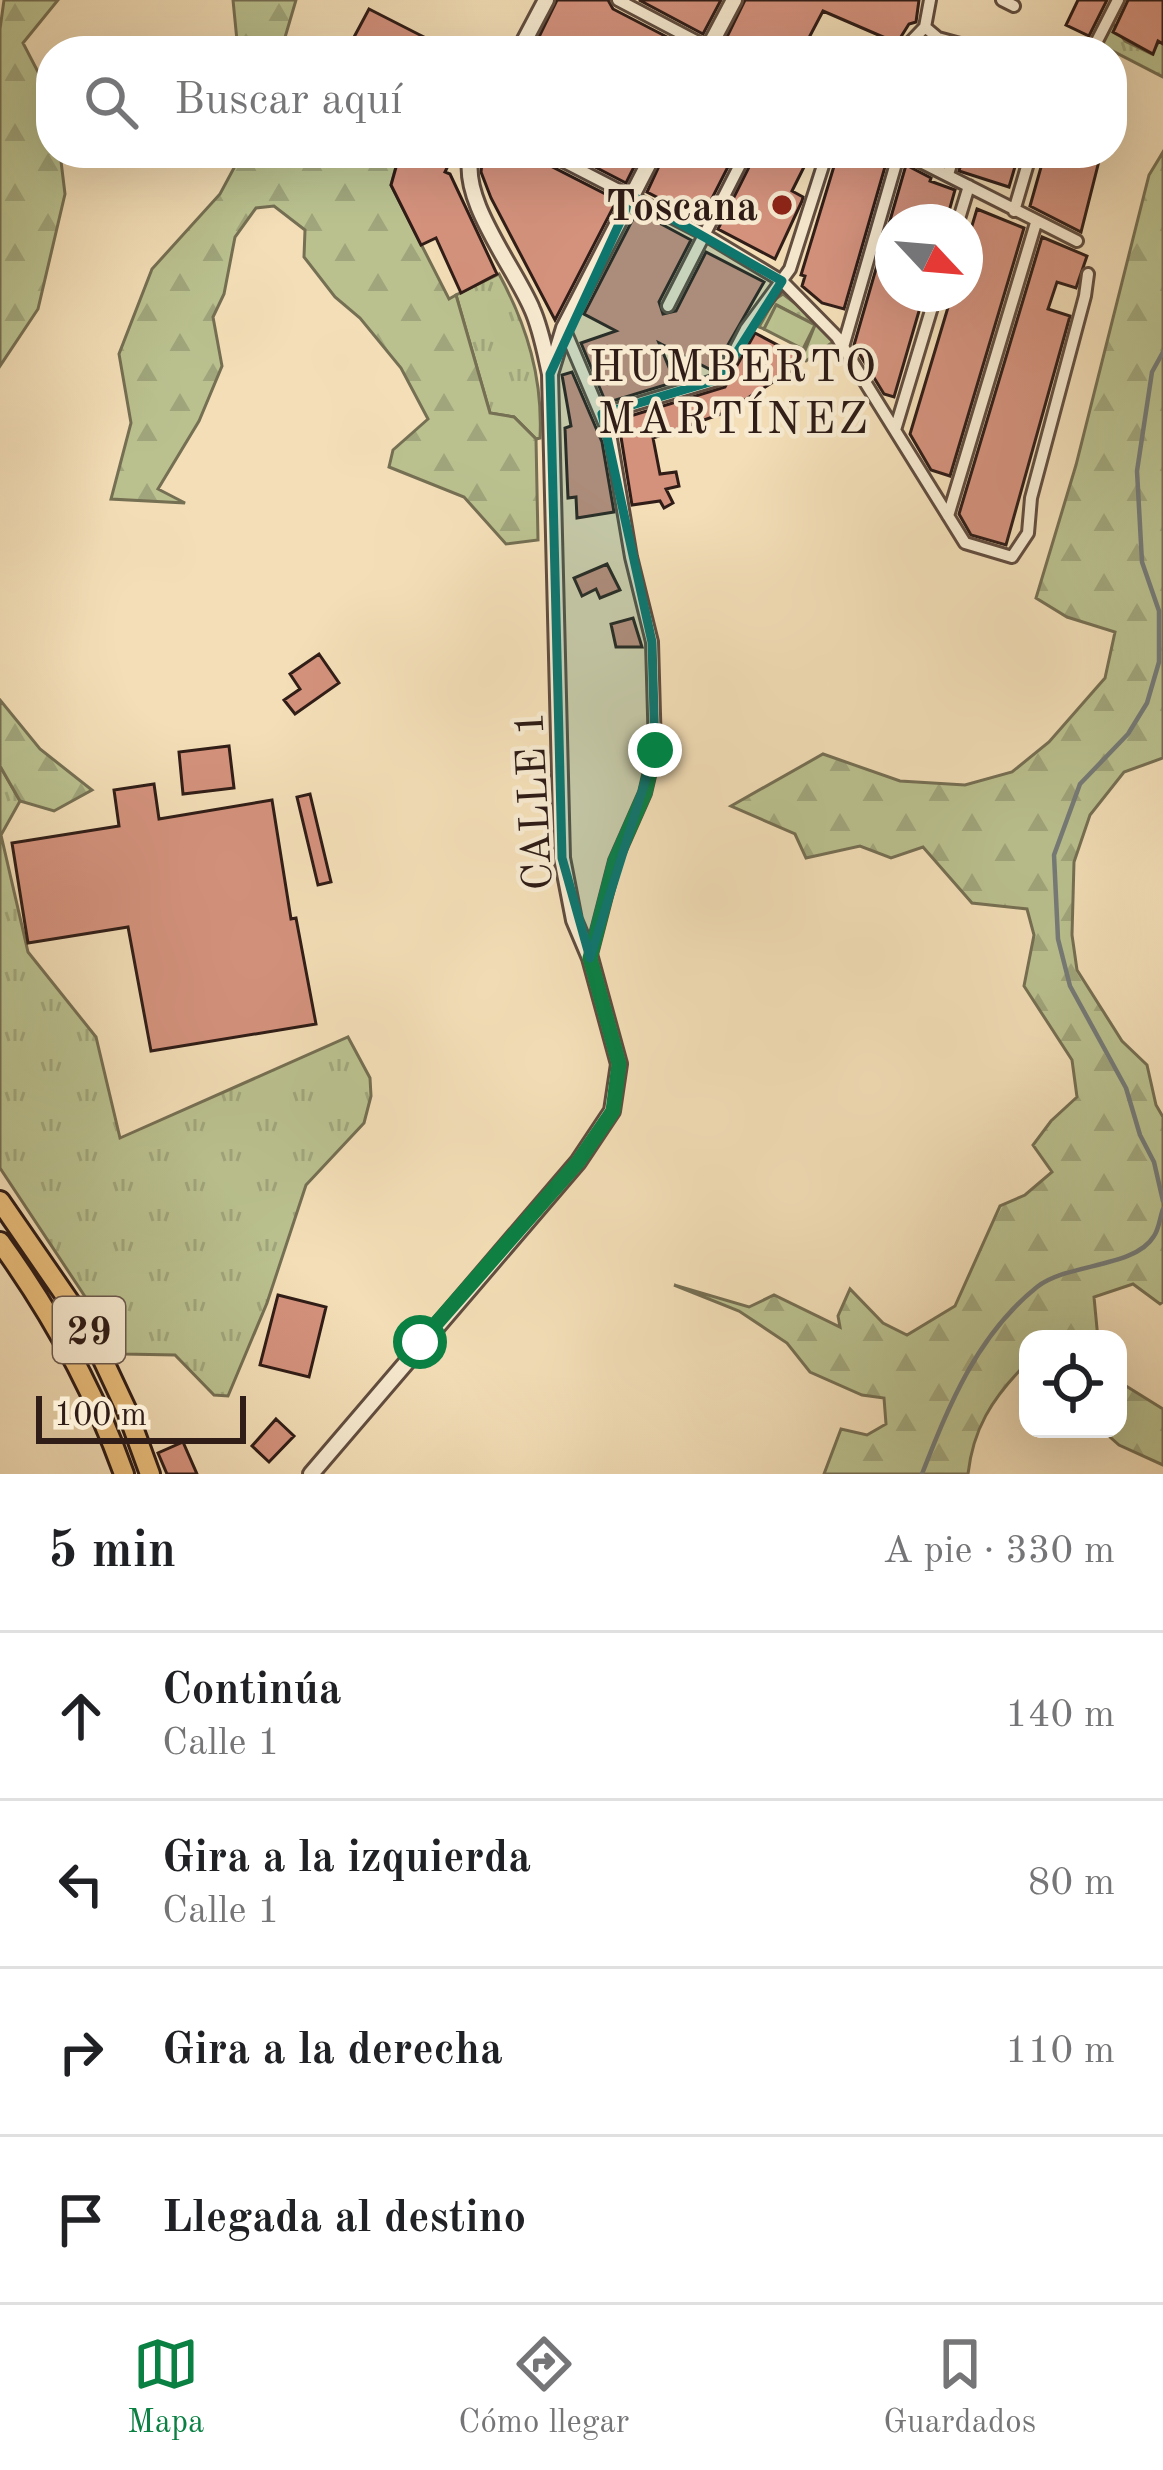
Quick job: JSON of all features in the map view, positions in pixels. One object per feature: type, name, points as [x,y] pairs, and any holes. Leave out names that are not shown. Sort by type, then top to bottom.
[{"type":"highway","name":"29","points":[[0,1201],[89,1330],[128,1411],[150,1474]]},
{"type":"highway","name":"29","points":[[0,1242],[39,1296],[88,1385],[124,1474]]},
{"type":"street","points":[[527,36],[546,0]]},
{"type":"street","points":[[618,0],[684,36]]},
{"type":"street","points":[[717,36],[734,0]]},
{"type":"street","points":[[916,36],[925,27],[930,0]]},
{"type":"street","points":[[1100,36],[1118,0]]},
{"type":"street","points":[[925,27],[936,36]]},
{"type":"street","name":"CALLE 1","points":[[311,1474],[578,1162],[613,1111],[619,1064],[567,888],[560,826],[550,374],[533,311],[474,196],[466,168]]},
{"type":"street","points":[[577,168],[782,281],[843,347],[965,543],[1012,557],[1028,533],[1030,498],[1088,274]]},
{"type":"street","points":[[550,374],[564,328],[646,168]]},
{"type":"street","points":[[668,306],[738,168]]},
{"type":"street","points":[[602,414],[720,379],[746,329],[798,251],[823,168]]},
{"type":"street","points":[[843,347],[897,168]]},
{"type":"street","points":[[933,168],[1077,241]]},
{"type":"street","points":[[948,175],[950,168]]},
{"type":"street","points":[[1014,211],[1027,168]]},
{"type":"street","points":[[964,204],[969,186]]},
{"type":"street","points":[[948,516],[1036,223]]},
{"type":"street","points":[[895,430],[931,312]]},
{"type":"street","points":[[564,328],[602,414],[618,471],[652,642],[655,750],[645,793],[615,861],[590,958]]},
{"type":"highlighted area","points":[[632,196],[782,281],[720,379],[602,414],[652,642],[655,750],[590,958],[562,858],[550,374]]},
{"type":"green space","points":[[4,0],[58,0],[23,43],[36,68],[36,168],[62,168],[65,194],[38,309],[0,366],[0,29]]},
{"type":"green space","points":[[233,0],[296,0],[285,36],[237,36]]},
{"type":"green space","points":[[1112,22],[1122,36],[1105,36]]},
{"type":"green space","points":[[1159,41],[1163,44],[1163,77],[1127,58],[1127,42],[1152,54]]},
{"type":"green space","points":[[1163,152],[1163,758],[1124,772],[1090,815],[1074,862],[1072,935],[1077,970],[1122,1041],[1147,1065],[1163,1117],[1163,1302],[1133,1284],[1094,1297],[1097,1330],[1019,1330],[1019,1371],[986,1416],[968,1474],[824,1474],[841,1429],[867,1435],[886,1424],[884,1398],[862,1395],[810,1372],[787,1343],[739,1311],[674,1285],[749,1307],[774,1295],[840,1327],[838,1316],[850,1289],[883,1323],[907,1335],[955,1306],[1000,1206],[1025,1195],[1052,1172],[1033,1145],[1077,1097],[1072,1060],[1024,986],[1034,935],[1027,909],[972,903],[923,847],[891,858],[860,846],[806,858],[795,834],[731,806],[823,754],[900,781],[965,785],[1012,772],[1049,742],[1105,678],[1115,632],[1067,617],[1036,598],[1076,465],[1149,175]]},
{"type":"green space","points":[[234,168],[396,168],[391,185],[449,299],[456,295],[490,413],[514,417],[536,439],[538,540],[506,544],[464,497],[389,467],[393,450],[428,419],[401,368],[304,257],[305,230],[274,206],[256,208],[235,237],[224,294],[213,317],[222,366],[199,421],[158,489],[185,503],[111,499],[131,423],[119,354],[152,269],[220,194]]},
{"type":"green space","points":[[499,274],[518,313],[536,373],[540,438],[536,439],[514,417],[490,413],[456,295]]},
{"type":"green space","points":[[783,294],[818,321],[833,342],[806,361],[802,358],[815,325],[777,305],[764,329],[759,327],[774,300]]},
{"type":"green space","points":[[776,305],[815,325],[803,349],[764,329]]},
{"type":"green space","points":[[0,700],[40,749],[92,790],[54,811],[20,801],[0,766]]},
{"type":"green space","points":[[0,766],[20,801],[1,835],[28,952],[96,1037],[120,1138],[348,1037],[370,1078],[364,1123],[306,1185],[267,1303],[228,1396],[214,1395],[175,1355],[123,1354],[0,1168]]},
{"type":"green space","points":[[1127,1387],[1163,1409],[1163,1465],[1111,1438],[1127,1438]]},
{"type":"building","points":[[557,0],[608,0],[613,9],[665,36],[539,36]]},
{"type":"building","points":[[639,0],[721,0],[703,34]]},
{"type":"building","points":[[745,0],[919,0],[916,22],[901,36],[881,36],[823,11],[810,36],[727,36]]},
{"type":"building","points":[[1078,0],[1107,0],[1089,36],[1066,25]]},
{"type":"building","points":[[1128,0],[1163,0],[1163,44],[1158,41],[1153,54],[1113,32]]},
{"type":"building","points":[[369,9],[422,36],[355,36]]},
{"type":"building","points":[[396,168],[447,168],[497,274],[461,293],[436,238],[421,245],[391,185]]},
{"type":"building","points":[[481,168],[555,168],[617,200],[555,320],[491,198]]},
{"type":"building","points":[[597,168],[634,168],[626,183]]},
{"type":"building","points":[[658,168],[727,168],[701,220],[647,192]]},
{"type":"building","points":[[748,168],[804,168],[792,191],[802,201],[775,259],[718,229]]},
{"type":"building","points":[[833,168],[885,168],[844,309],[822,303],[802,286],[805,276],[801,275]]},
{"type":"building","points":[[905,168],[955,190],[951,204],[895,204]]},
{"type":"building","points":[[960,168],[1015,168],[1009,187]]},
{"type":"building","points":[[1041,168],[1097,168],[1081,232],[1030,206]]},
{"type":"building","points":[[637,211],[691,240],[659,302],[663,314],[676,311],[706,252],[764,282],[713,371],[659,343],[675,382],[606,403],[581,343],[616,331],[584,314]]},
{"type":"building","points":[[983,211],[1024,228],[950,476],[931,470],[910,434],[947,312],[983,312]]},
{"type":"building","points":[[1042,237],[1087,256],[1076,288],[1057,282],[1048,309],[1070,316],[1006,545],[971,535],[959,514]]},
{"type":"building","points":[[875,272],[875,312],[919,312],[894,397],[884,394],[854,345]]},
{"type":"building","points":[[755,333],[802,358],[792,370],[724,413],[653,438],[660,474],[676,472],[679,486],[666,489],[673,503],[664,508],[660,501],[632,505],[614,421],[725,387]]},
{"type":"building","points":[[572,372],[602,442],[614,512],[577,518],[576,497],[568,498],[565,428],[571,426],[562,375]]},
{"type":"building","points":[[607,564],[620,590],[600,598],[596,589],[582,596],[574,578]]},
{"type":"building","points":[[633,618],[642,647],[616,647],[611,624]]},
{"type":"building","points":[[319,654],[339,683],[295,714],[284,700],[300,689],[290,674]]},
{"type":"building","points":[[229,746],[234,788],[183,794],[179,752]]},
{"type":"building","points":[[154,784],[159,819],[272,800],[291,919],[296,918],[316,1024],[151,1051],[128,927],[28,943],[12,843],[119,826],[114,790]]},
{"type":"building","points":[[310,794],[331,882],[318,885],[297,797]]},
{"type":"building","points":[[278,1295],[326,1307],[309,1377],[260,1365]]},
{"type":"building","points":[[276,1419],[294,1436],[269,1462],[252,1446]]},
{"type":"building","points":[[183,1442],[197,1474],[167,1474],[158,1453]]},
{"type":"waterway","points":[[1163,352],[1152,372],[1137,471],[1142,562],[1159,611],[1159,662],[1147,703],[1128,734],[1080,784],[1054,855],[1058,939],[1070,986],[1126,1088],[1163,1201]]},
{"type":"waterway","points":[[922,1474],[967,1373],[1016,1306],[1050,1279],[1117,1260],[1145,1246],[1156,1233],[1163,1209]]},
{"type":"place","name":"Toscana","points":[[782,205]]},
{"type":"district","name":"HUMBERTO MARTÍNEZ","points":[[734,391]]},
{"type":"route","points":[[420,1342],[578,1162],[613,1111],[619,1064],[590,958],[615,861],[645,793],[655,750]]}]
